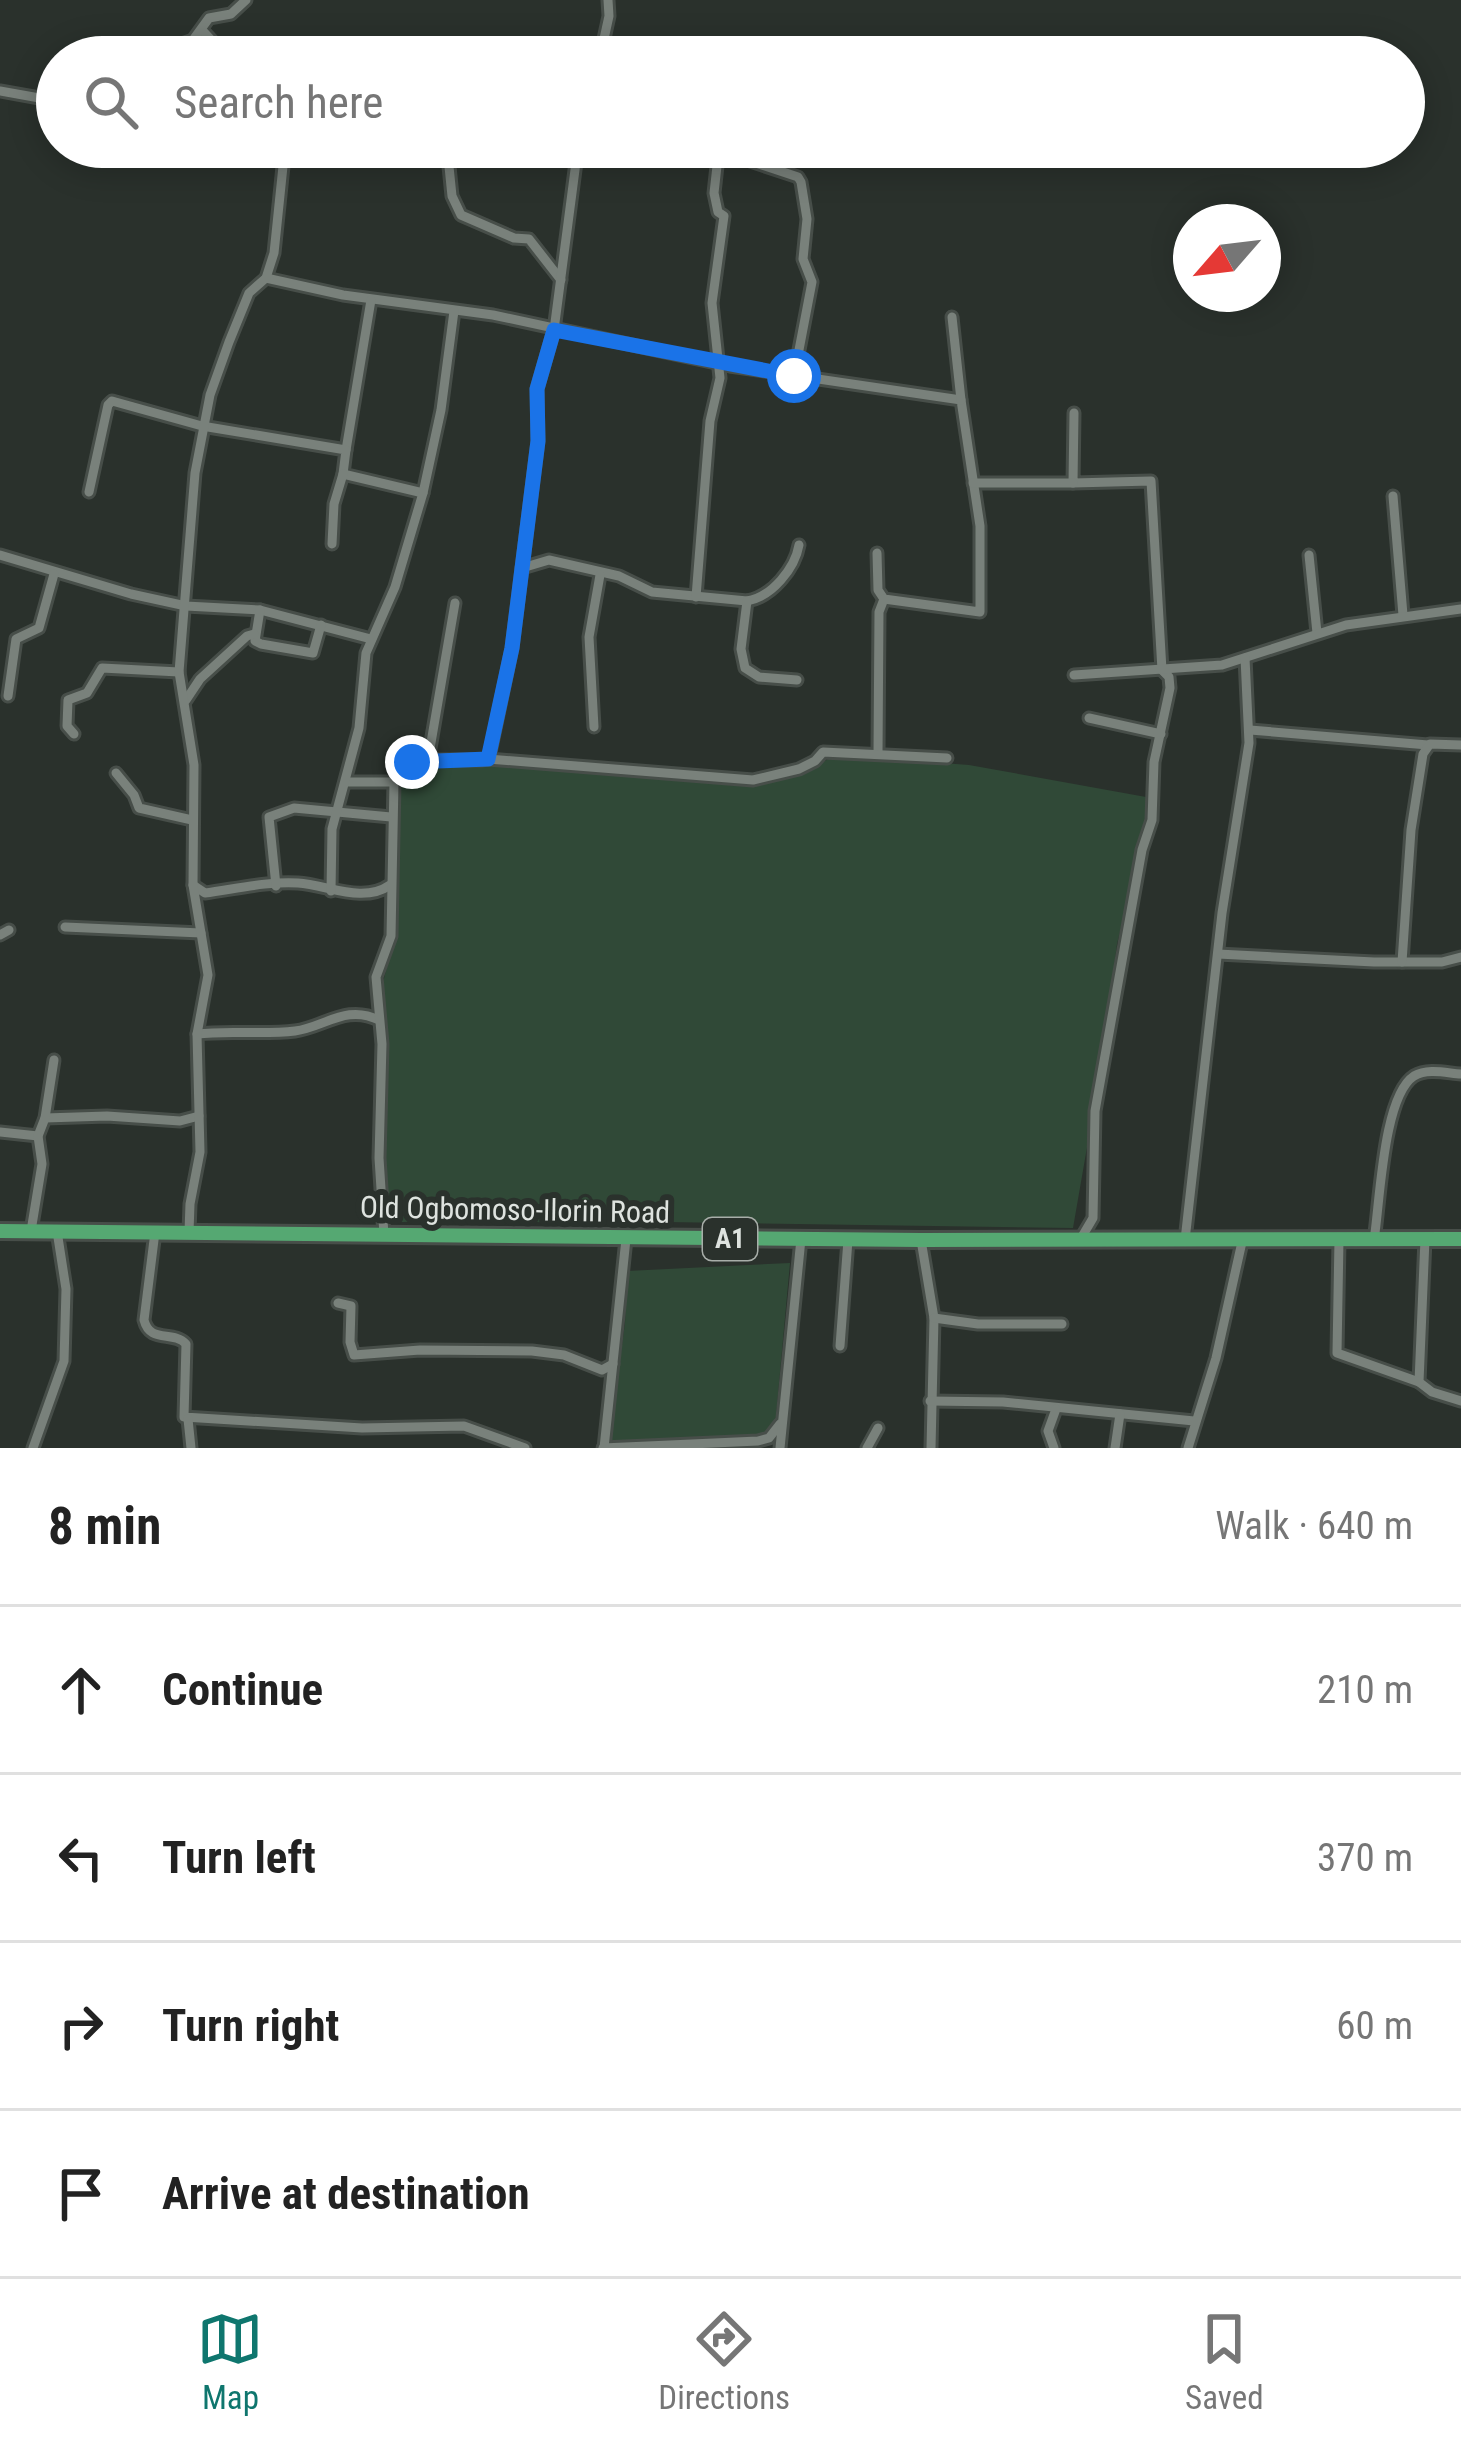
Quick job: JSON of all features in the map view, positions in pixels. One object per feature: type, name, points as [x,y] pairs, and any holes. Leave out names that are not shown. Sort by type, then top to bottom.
[{"type":"highway","name":"Old Ogbomoso-Ilorin Road","points":[[0,1231],[626,1239],[1461,1239]]},
{"type":"street","points":[[195,36],[209,18],[231,14],[246,0]]},
{"type":"street","points":[[605,36],[608,0]]},
{"type":"street","points":[[203,31],[208,36]]},
{"type":"street","points":[[0,91],[36,97]]},
{"type":"street","points":[[189,1232],[200,1159],[196,1034],[208,975],[193,885],[194,765],[179,673],[194,472],[202,426],[244,303],[266,278],[274,253],[282,168]]},
{"type":"street","points":[[449,168],[452,196],[461,215],[514,238],[529,239],[561,280]]},
{"type":"street","points":[[488,759],[512,648],[538,441],[537,389],[554,330],[575,168]]},
{"type":"street","points":[[696,597],[710,421],[720,378],[712,304],[724,217],[718,212],[714,193],[717,168]]},
{"type":"street","points":[[771,168],[798,177],[806,219],[803,259],[812,282],[794,376]]},
{"type":"street","points":[[266,278],[371,300],[494,315],[716,364],[962,400]]},
{"type":"street","points":[[332,544],[334,504],[371,300]]},
{"type":"street","points":[[331,891],[335,813],[358,728],[362,668],[395,587],[423,494],[441,410],[454,311]]},
{"type":"street","points":[[877,554],[878,590],[884,599],[980,612],[980,526],[952,317]]},
{"type":"street","points":[[89,492],[112,401],[202,426],[346,450]]},
{"type":"street","points":[[1073,483],[1074,413]]},
{"type":"street","points":[[343,474],[423,494]]},
{"type":"street","points":[[973,483],[1151,482],[1162,670],[1170,688],[1154,762],[1152,820],[1142,850],[1096,1111],[1093,1218],[1080,1240]]},
{"type":"street","points":[[1393,496],[1403,615]]},
{"type":"street","points":[[522,568],[549,560],[619,576],[652,592],[748,601],[762,597],[788,571],[796,561],[799,544]]},
{"type":"street","points":[[0,555],[54,574],[186,606],[260,610],[371,639]]},
{"type":"street","points":[[1309,555],[1317,633]]},
{"type":"street","points":[[8,695],[16,639],[39,628],[54,574]]},
{"type":"street","points":[[594,727],[589,638],[600,574]]},
{"type":"street","points":[[878,753],[879,612],[884,599]]},
{"type":"street","points":[[748,601],[741,649],[745,668],[760,677],[796,680]]},
{"type":"street","points":[[428,760],[455,603]]},
{"type":"street","points":[[1074,675],[1204,668],[1317,633],[1461,608]]},
{"type":"street","points":[[260,610],[254,634],[261,644],[313,653],[321,625]]},
{"type":"street","points":[[185,703],[200,680],[254,634]]},
{"type":"street","points":[[1186,1240],[1218,954],[1250,730],[1245,658]]},
{"type":"street","points":[[74,734],[67,727],[68,700],[87,693],[102,668],[179,673]]},
{"type":"street","points":[[1089,718],[1161,734]]},
{"type":"street","points":[[1250,730],[1461,745]]},
{"type":"street","points":[[1402,962],[1411,830],[1428,745]]},
{"type":"street","points":[[384,1236],[379,1158],[382,1044],[376,977],[391,936],[391,817],[394,782],[405,765],[488,759],[753,780],[799,770],[823,752],[947,758]]},
{"type":"street","points":[[116,773],[139,808],[192,820]]},
{"type":"street","points":[[347,782],[394,782]]},
{"type":"street","points":[[276,886],[269,817],[294,808],[391,817]]},
{"type":"street","points":[[193,885],[205,893],[295,883],[331,891],[373,892],[391,885]]},
{"type":"street","points":[[65,927],[200,933]]},
{"type":"street","points":[[1218,954],[1402,962],[1461,957]]},
{"type":"street","points":[[196,1034],[303,1030],[334,1016],[355,1014],[379,1020]]},
{"type":"street","points":[[32,1231],[42,1164],[38,1136],[54,1060]]},
{"type":"street","points":[[1374,1240],[1391,1115],[1402,1089],[1429,1071],[1461,1074]]},
{"type":"street","points":[[45,1118],[180,1121],[199,1116]]},
{"type":"street","points":[[0,1132],[38,1136]]},
{"type":"street","points":[[1093,1218],[1115,1240]]},
{"type":"street","points":[[33,1448],[64,1361],[66,1289],[57,1231]]},
{"type":"street","points":[[155,1232],[144,1320],[153,1335],[180,1339],[186,1345],[182,1412],[188,1419],[191,1448]]},
{"type":"street","points":[[626,1239],[603,1448],[758,1441],[776,1432],[780,1424]]},
{"type":"street","points":[[780,1448],[801,1239]]},
{"type":"street","points":[[840,1346],[848,1240]]},
{"type":"street","points":[[921,1240],[934,1318],[931,1448]]},
{"type":"street","points":[[1339,1240],[1337,1352],[1461,1401]]},
{"type":"street","points":[[1419,1382],[1425,1240]]},
{"type":"street","points":[[1187,1448],[1216,1358],[1242,1242]]},
{"type":"street","points":[[338,1303],[351,1306],[354,1355],[420,1350],[532,1352],[564,1355],[602,1370],[614,1364]]},
{"type":"street","points":[[934,1318],[978,1324],[1062,1324]]},
{"type":"street","points":[[930,1401],[1004,1402],[1194,1421]]},
{"type":"street","points":[[1054,1448],[1048,1431],[1056,1409]]},
{"type":"street","points":[[1115,1448],[1120,1414]]},
{"type":"street","points":[[188,1419],[362,1428],[464,1426],[525,1448]]},
{"type":"street","points":[[867,1448],[878,1429]]},
{"type":"green space","points":[[835,755],[969,765],[1146,797],[1148,816],[1117,944],[1073,1228],[387,1223],[383,982],[394,941],[394,821],[399,780],[407,770],[424,764],[472,764],[737,786],[805,773]]},
{"type":"green space","points":[[790,1263],[775,1427],[751,1437],[609,1442],[627,1271]]},
{"type":"route","points":[[412,762],[488,759],[512,648],[538,441],[537,389],[554,330],[794,376]]}]
